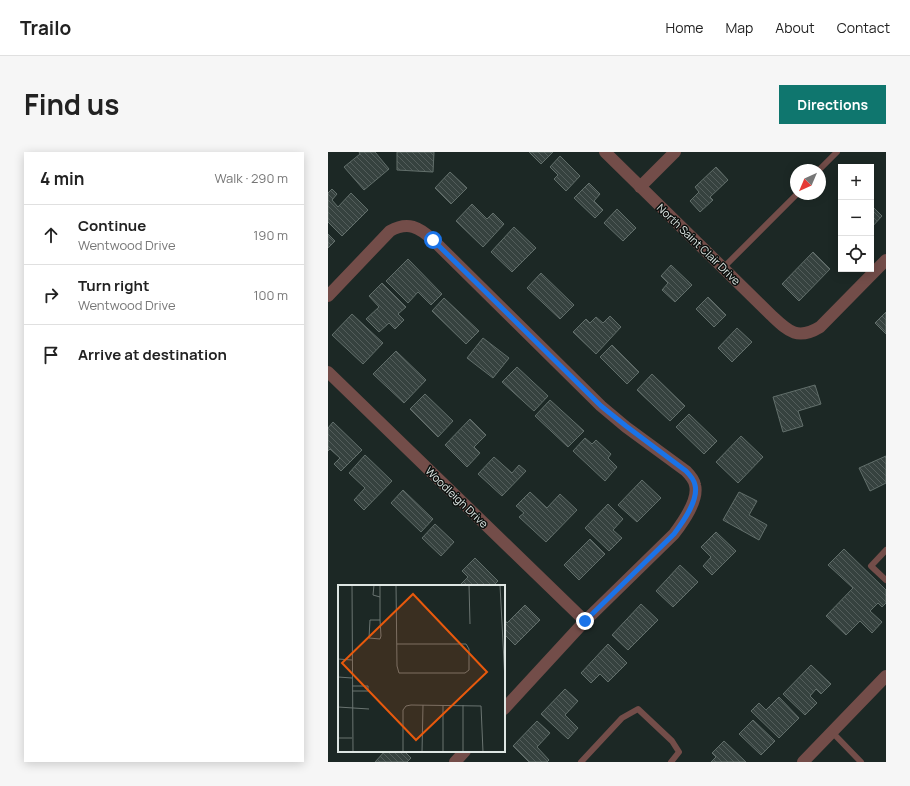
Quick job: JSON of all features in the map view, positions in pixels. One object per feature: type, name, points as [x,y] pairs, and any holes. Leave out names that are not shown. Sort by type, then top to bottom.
[{"type":"street","name":"North Saint Clair Drive","points":[[605,152],[780,324],[795,333],[804,335],[820,327],[886,260]]},
{"type":"street","points":[[640,187],[675,152]]},
{"type":"street","points":[[328,296],[390,231],[397,227],[415,227],[424,232],[433,240],[601,406],[681,467],[693,479],[695,494],[692,505],[683,523],[674,534],[585,621],[505,708]]},
{"type":"street","name":"Woodleigh Drive","points":[[328,372],[585,621]]},
{"type":"street","points":[[803,762],[886,676]]},
{"type":"street","points":[[455,762],[464,752]]},
{"type":"lane","points":[[825,164],[837,152]]},
{"type":"lane","points":[[723,268],[791,200]]},
{"type":"lane","points":[[886,550],[871,566],[886,580]]},
{"type":"lane","points":[[581,762],[622,718],[638,709],[672,741],[679,752],[671,762]]},
{"type":"lane","points":[[832,732],[861,762]]},
{"type":"building","points":[[359,152],[375,152],[389,169],[364,190],[344,167],[360,154]]},
{"type":"building","points":[[397,152],[434,152],[433,172],[397,170]]},
{"type":"building","points":[[529,152],[553,152],[541,164]]},
{"type":"building","points":[[560,156],[580,176],[566,191],[554,179],[558,175],[550,167]]},
{"type":"building","points":[[716,167],[728,180],[710,197],[713,200],[700,212],[690,201],[699,192],[695,187]]},
{"type":"building","points":[[450,172],[467,188],[451,204],[435,188]]},
{"type":"building","points":[[589,183],[600,194],[594,201],[603,210],[595,218],[574,198]]},
{"type":"building","points":[[332,189],[337,194],[332,200],[338,207],[351,193],[368,210],[342,236],[328,222],[328,193]]},
{"type":"building","points":[[472,204],[487,219],[493,213],[504,224],[483,247],[456,221]]},
{"type":"building","points":[[874,208],[882,216],[874,225]]},
{"type":"building","points":[[617,209],[636,228],[623,241],[604,223]]},
{"type":"building","points":[[514,227],[536,248],[512,272],[491,252]]},
{"type":"building","points":[[328,234],[335,241],[328,248]]},
{"type":"building","points":[[813,252],[830,269],[799,301],[782,284]]},
{"type":"building","points":[[408,259],[442,294],[431,305],[418,292],[408,303],[386,281]]},
{"type":"building","points":[[671,265],[692,285],[675,302],[662,290],[668,283],[661,276]]},
{"type":"building","points":[[541,273],[574,305],[560,319],[527,288]]},
{"type":"building","points":[[382,283],[406,307],[398,314],[404,320],[395,329],[389,323],[379,332],[366,319],[379,307],[369,296]]},
{"type":"building","points":[[708,297],[726,315],[714,327],[696,309]]},
{"type":"building","points":[[444,298],[479,331],[466,344],[432,311]]},
{"type":"building","points":[[886,312],[886,334],[875,323]]},
{"type":"building","points":[[352,314],[383,343],[363,364],[332,335]]},
{"type":"building","points":[[610,316],[621,327],[596,354],[573,332],[586,319],[590,323],[596,317],[603,323]]},
{"type":"building","points":[[737,328],[752,342],[732,362],[718,348]]},
{"type":"building","points":[[483,338],[509,358],[493,378],[467,358]]},
{"type":"building","points":[[612,345],[639,372],[627,384],[600,357]]},
{"type":"building","points":[[396,351],[426,380],[404,403],[373,374]]},
{"type":"building","points":[[517,367],[548,396],[534,411],[502,382]]},
{"type":"building","points":[[652,374],[685,406],[670,421],[637,390]]},
{"type":"building","points":[[815,385],[821,404],[798,411],[803,426],[783,432],[773,397]]},
{"type":"building","points":[[425,394],[453,421],[438,437],[410,409]]},
{"type":"building","points":[[550,400],[584,431],[568,447],[535,416]]},
{"type":"building","points":[[689,414],[717,441],[704,454],[676,427]]},
{"type":"building","points":[[470,419],[486,435],[474,447],[480,453],[467,467],[445,445]]},
{"type":"building","points":[[333,422],[362,450],[341,471],[334,464],[340,458],[330,449],[328,451],[328,428]]},
{"type":"building","points":[[741,436],[763,457],[738,483],[716,462]]},
{"type":"building","points":[[585,438],[592,444],[596,440],[611,454],[608,458],[617,467],[605,481],[573,451]]},
{"type":"building","points":[[365,455],[392,481],[364,510],[354,500],[365,488],[349,473]]},
{"type":"building","points":[[886,456],[886,483],[870,491],[859,468]]},
{"type":"building","points":[[494,457],[512,473],[519,465],[526,471],[502,496],[478,474]]},
{"type":"building","points":[[642,480],[661,498],[637,522],[618,505]]},
{"type":"building","points":[[403,490],[433,519],[421,532],[391,503]]},
{"type":"building","points":[[530,492],[547,508],[560,494],[577,510],[546,542],[519,517],[524,513],[516,506]]},
{"type":"building","points":[[739,492],[757,501],[749,515],[767,525],[759,540],[723,520]]},
{"type":"building","points":[[608,504],[623,519],[613,530],[622,538],[609,551],[585,528]]},
{"type":"building","points":[[435,524],[454,542],[441,556],[422,538]]},
{"type":"building","points":[[716,532],[736,551],[712,575],[703,566],[711,557],[701,547]]},
{"type":"building","points":[[590,539],[605,554],[579,580],[564,565]]},
{"type":"building","points":[[844,549],[886,590],[886,603],[882,607],[878,603],[870,611],[882,622],[872,633],[860,621],[846,635],[826,616],[853,588],[828,565]]},
{"type":"building","points":[[475,558],[498,581],[494,585],[460,585],[468,577],[462,571]]},
{"type":"building","points":[[680,565],[698,582],[673,607],[656,591]]},
{"type":"building","points":[[641,604],[658,620],[628,650],[612,635]]},
{"type":"building","points":[[525,605],[540,620],[515,645],[505,635],[505,620],[507,623]]},
{"type":"building","points":[[608,644],[627,663],[608,682],[600,674],[591,683],[581,673]]},
{"type":"building","points":[[811,665],[831,684],[821,694],[816,689],[810,696],[817,703],[805,715],[783,694]]},
{"type":"building","points":[[565,689],[578,701],[565,715],[578,728],[568,739],[541,714]]},
{"type":"building","points":[[779,697],[799,718],[779,738],[751,711],[759,703],[766,710]]},
{"type":"building","points":[[753,720],[775,741],[761,755],[739,734]]},
{"type":"building","points":[[537,721],[550,733],[537,747],[549,760],[547,762],[529,762],[513,746]]},
{"type":"building","points":[[724,741],[746,762],[711,762],[716,757],[712,753]]},
{"type":"building","points":[[384,752],[405,752],[411,758],[407,762],[375,762]]},
{"type":"route","points":[[433,240],[601,406],[676,463],[693,479],[695,494],[692,505],[683,523],[674,534],[585,621]]}]
